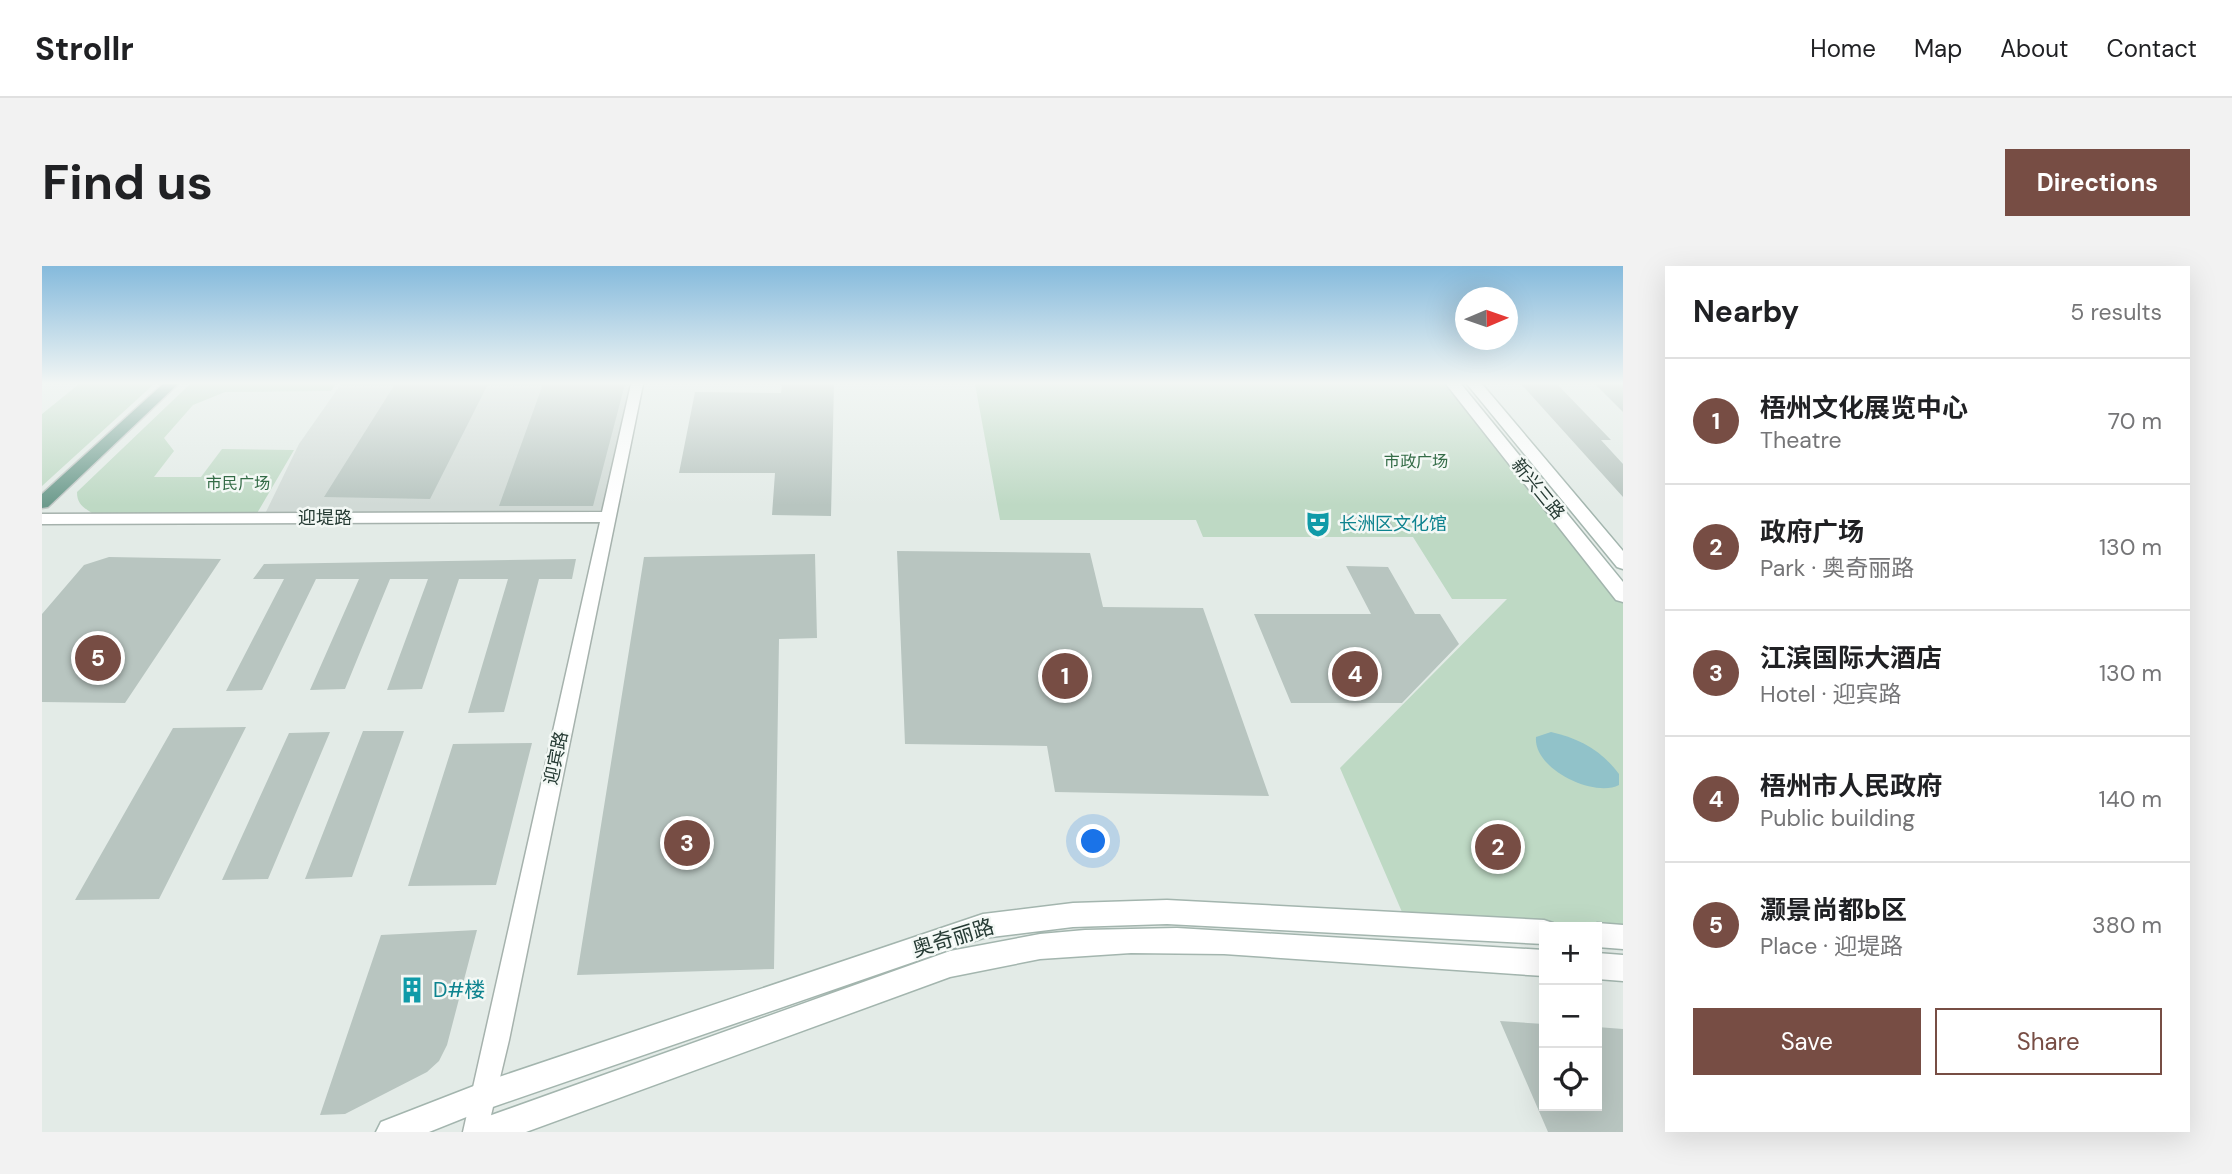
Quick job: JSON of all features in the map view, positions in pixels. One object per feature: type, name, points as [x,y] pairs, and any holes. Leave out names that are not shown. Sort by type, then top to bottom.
[{"type":"main road","points":[[42,486],[110,424]]},
{"type":"main road","points":[[42,503],[128,424]]},
{"type":"main road","name":"新兴三路","points":[[1486,424],[1623,594]]},
{"type":"main road","name":"新兴三路","points":[[1508,424],[1623,563]]},
{"type":"main road","name":"奥奇丽路","points":[[391,1132],[484,1096],[984,926],[1024,919],[1167,912],[1539,932]]},
{"type":"main road","points":[[1602,935],[1623,937]]},
{"type":"main road","name":"奥奇丽路","points":[[486,1132],[950,964],[998,951],[1046,945],[1221,941],[1539,963]]},
{"type":"main road","points":[[1602,966],[1623,968]]},
{"type":"street","name":"迎宾路","points":[[475,1132],[628,424]]},
{"type":"street","name":"迎堤路","points":[[42,519],[608,517]]},
{"type":"shaded area","points":[[313,424],[628,424],[608,517],[263,518],[299,444]]},
{"type":"green space","points":[[42,424],[110,424],[42,486]]},
{"type":"green space","name":"市民广场","points":[[148,424],[176,424],[164,438],[174,451],[154,477],[201,477],[222,449],[294,450],[256,515],[92,513],[79,502],[77,492]]},
{"type":"green space","name":"市政广场","points":[[982,424],[1486,424],[1623,595],[1623,937],[1602,935],[1602,922],[1539,922],[1539,933],[1408,926],[1340,768],[1507,599],[1452,599],[1413,537],[1203,537],[1196,520],[1000,520]]},
{"type":"water","points":[[1551,732],[1571,738],[1597,752],[1619,774],[1619,785],[1608,788],[1581,784],[1554,770],[1538,749],[1536,737]]},
{"type":"building","points":[[370,424],[468,424],[430,499],[324,497]]},
{"type":"building","points":[[528,424],[614,424],[593,506],[499,506]]},
{"type":"building","points":[[689,424],[833,424],[831,516],[772,515],[775,473],[679,473]]},
{"type":"building","points":[[1557,424],[1596,424],[1611,440],[1601,440],[1623,464],[1623,497]]},
{"type":"building","points":[[1340,514],[1386,514],[1397,533],[1351,532]]},
{"type":"building","points":[[897,551],[1090,553],[1103,607],[1203,608],[1269,796],[1055,792],[1047,746],[905,744]]},
{"type":"building","points":[[815,554],[817,638],[779,639],[774,969],[577,975],[644,557]]},
{"type":"building","points":[[109,557],[221,559],[125,703],[42,702],[42,614],[84,565]]},
{"type":"building","points":[[576,559],[572,579],[539,579],[504,712],[468,713],[508,579],[459,579],[422,689],[387,690],[428,579],[390,579],[345,689],[310,690],[359,579],[316,579],[262,690],[226,691],[284,579],[253,579],[264,564]]},
{"type":"building","points":[[1346,566],[1388,567],[1415,614],[1440,614],[1459,644],[1402,703],[1291,703],[1254,614],[1371,614]]},
{"type":"building","points":[[246,727],[159,899],[75,900],[173,728]]},
{"type":"building","points":[[363,731],[404,731],[352,877],[305,879]]},
{"type":"building","points":[[330,732],[268,879],[222,880],[289,733]]},
{"type":"building","points":[[532,743],[496,885],[408,886],[453,744]]},
{"type":"building","name":"D#楼","points":[[477,930],[447,1045],[439,1061],[427,1072],[345,1114],[320,1115],[381,935]]},
{"type":"building","points":[[1500,1021],[1539,1024],[1539,1111],[1602,1111],[1602,1027],[1623,1029],[1623,1132],[1548,1132]]},
{"type":"place","name":"长洲区文化馆","points":[[1318,524]]},
{"type":"place","name":"灏景尚都b区","points":[[98,658]]},
{"type":"place","name":"梧州市人民政府","points":[[1355,674]]},
{"type":"place","name":"梧州文化展览中心","points":[[1065,676]]},
{"type":"place","name":"江滨国际大酒店","points":[[687,843]]},
{"type":"place","name":"政府广场","points":[[1498,847]]},
{"type":"place","name":"D#楼","points":[[412,990]]}]
